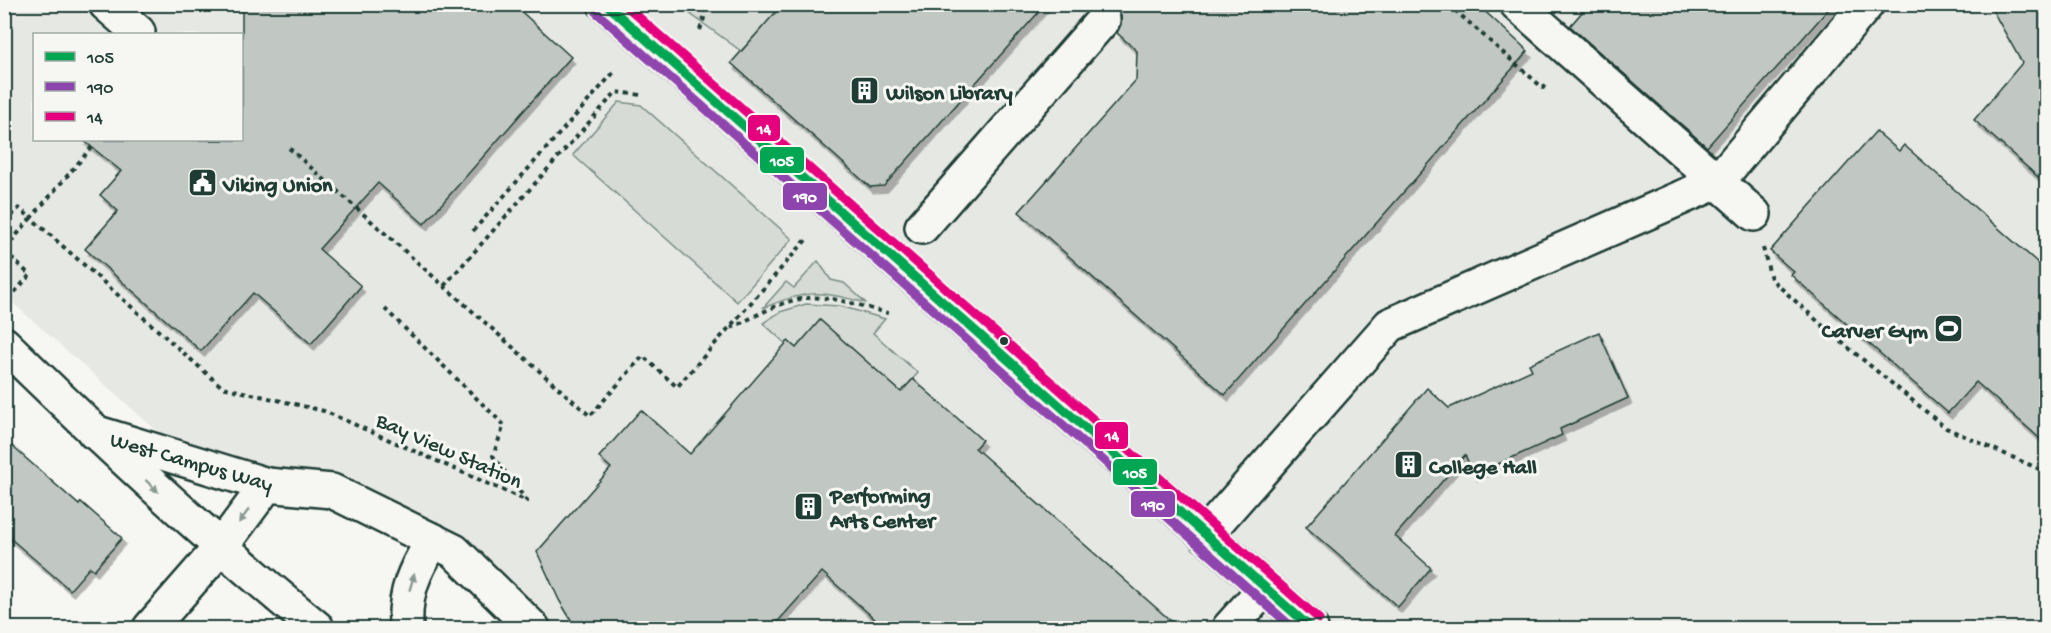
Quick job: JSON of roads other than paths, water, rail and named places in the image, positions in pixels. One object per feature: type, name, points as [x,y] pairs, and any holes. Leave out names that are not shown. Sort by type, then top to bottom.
[{"type":"street","points":[[106,4],[138,32]]},
{"type":"street","points":[[604,4],[1311,628]]},
{"type":"street","points":[[1517,4],[1754,213]]},
{"type":"street","points":[[1205,535],[1390,325],[1717,182],[1867,4]]},
{"type":"street","points":[[922,227],[1103,20]]},
{"type":"street","points":[[4,344],[94,432],[220,548],[317,628]]},
{"type":"street","name":"West Campus Way","points":[[94,432],[267,485],[332,491],[454,551],[533,628]]},
{"type":"street","points":[[150,628],[220,548],[267,485]]},
{"type":"street","points":[[406,628],[405,604],[412,581],[416,569],[433,540]]},
{"type":"street","points":[[1229,628],[1265,588]]},
{"type":"place","name":"Wilson Library","points":[[865,91]]},
{"type":"place","name":"Viking Union","points":[[202,183]]},
{"type":"place","name":"Carver Gym","points":[[1949,329]]},
{"type":"place","name":"College Hall","points":[[1408,465]]},
{"type":"place","name":"Performing Arts Center","points":[[809,507]]}]
